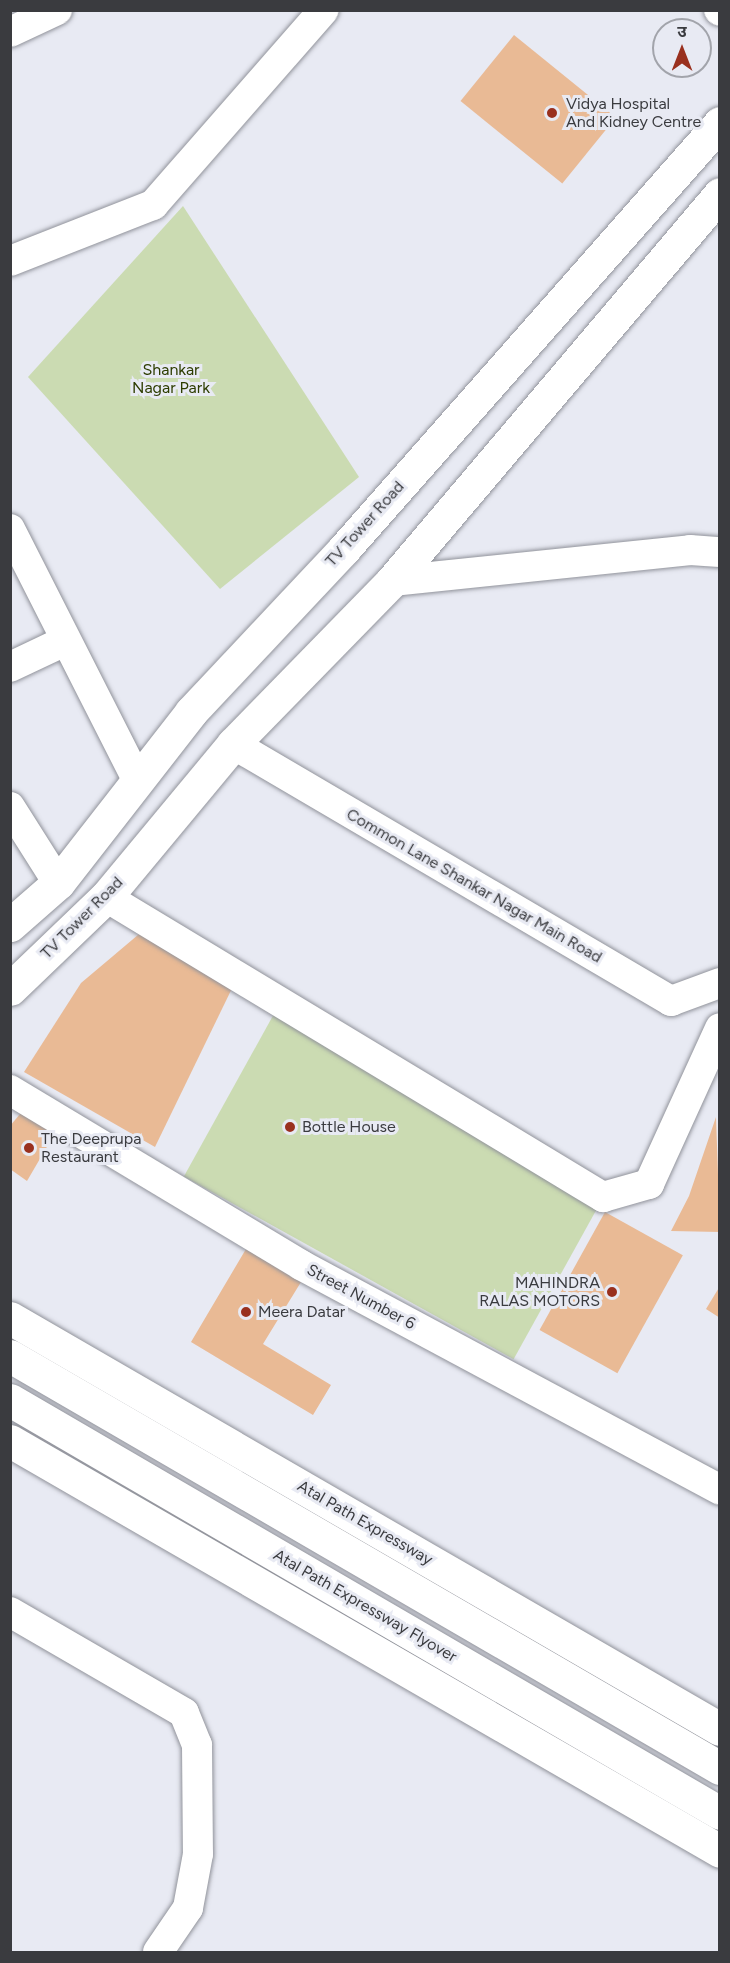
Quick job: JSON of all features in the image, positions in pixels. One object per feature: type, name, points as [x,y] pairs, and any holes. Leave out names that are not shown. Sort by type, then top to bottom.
[{"type":"main road","name":"TV Tower Road","points":[[10,925],[58,883],[137,779],[192,712],[344,549],[720,123]]},
{"type":"main road","name":"TV Tower Road","points":[[10,989],[106,897],[233,744],[392,581],[720,194]]},
{"type":"main road","name":"Atal Path Expressway","points":[[10,1318],[720,1729]]},
{"type":"main road","points":[[10,1356],[720,1768]]},
{"type":"main road","name":"Atal Path Expressway Flyover","points":[[10,1400],[720,1813]]},
{"type":"main road","points":[[10,1441],[720,1851]]},
{"type":"street","points":[[10,32],[57,10]]},
{"type":"street","points":[[10,261],[153,205],[324,10]]},
{"type":"street","points":[[10,530],[137,779]]},
{"type":"street","points":[[392,581],[690,550],[720,552]]},
{"type":"street","points":[[10,667],[65,641]]},
{"type":"street","name":"Common Lane Shankar Nagar Main Road","points":[[233,744],[671,1001],[720,983]]},
{"type":"street","points":[[10,807],[58,883]]},
{"type":"street","points":[[106,897],[603,1197],[649,1184],[720,1028]]},
{"type":"street","name":"Street Number 6","points":[[10,1090],[301,1265],[720,1490]]},
{"type":"street","points":[[10,1612],[184,1713],[197,1745],[198,1854],[188,1908],[158,1953]]},
{"type":"green space","name":"Shankar Nagar Park","points":[[183,206],[359,477],[220,589],[28,377]]},
{"type":"green space","points":[[275,1012],[605,1195],[514,1359],[184,1176]]},
{"type":"building","points":[[514,35],[616,117],[562,183],[461,101]]},
{"type":"building","points":[[151,924],[238,976],[155,1147],[24,1072],[81,983]]},
{"type":"building","name":"The Deeprupa Restaurant","points":[[30,1102],[62,1121],[27,1181],[10,1169],[10,1126]]},
{"type":"building","points":[[716,1117],[720,1232],[671,1231],[689,1196]]},
{"type":"building","name":"MAHINDRA RALAS MOTORS","points":[[605,1212],[683,1255],[617,1373],[540,1330]]},
{"type":"building","name":"Meera Datar","points":[[246,1249],[301,1282],[263,1344],[331,1385],[313,1415],[191,1342]]},
{"type":"building","points":[[720,1286],[720,1318],[706,1309]]},
{"type":"place","name":"Vidya Hospital And Kidney Centre","points":[[552,113]]},
{"type":"place","name":"Bottle House","points":[[290,1127]]},
{"type":"place","name":"The Deeprupa Restaurant","points":[[29,1148]]},
{"type":"place","name":"MAHINDRA RALAS MOTORS","points":[[612,1292]]},
{"type":"place","name":"Meera Datar","points":[[246,1312]]}]
